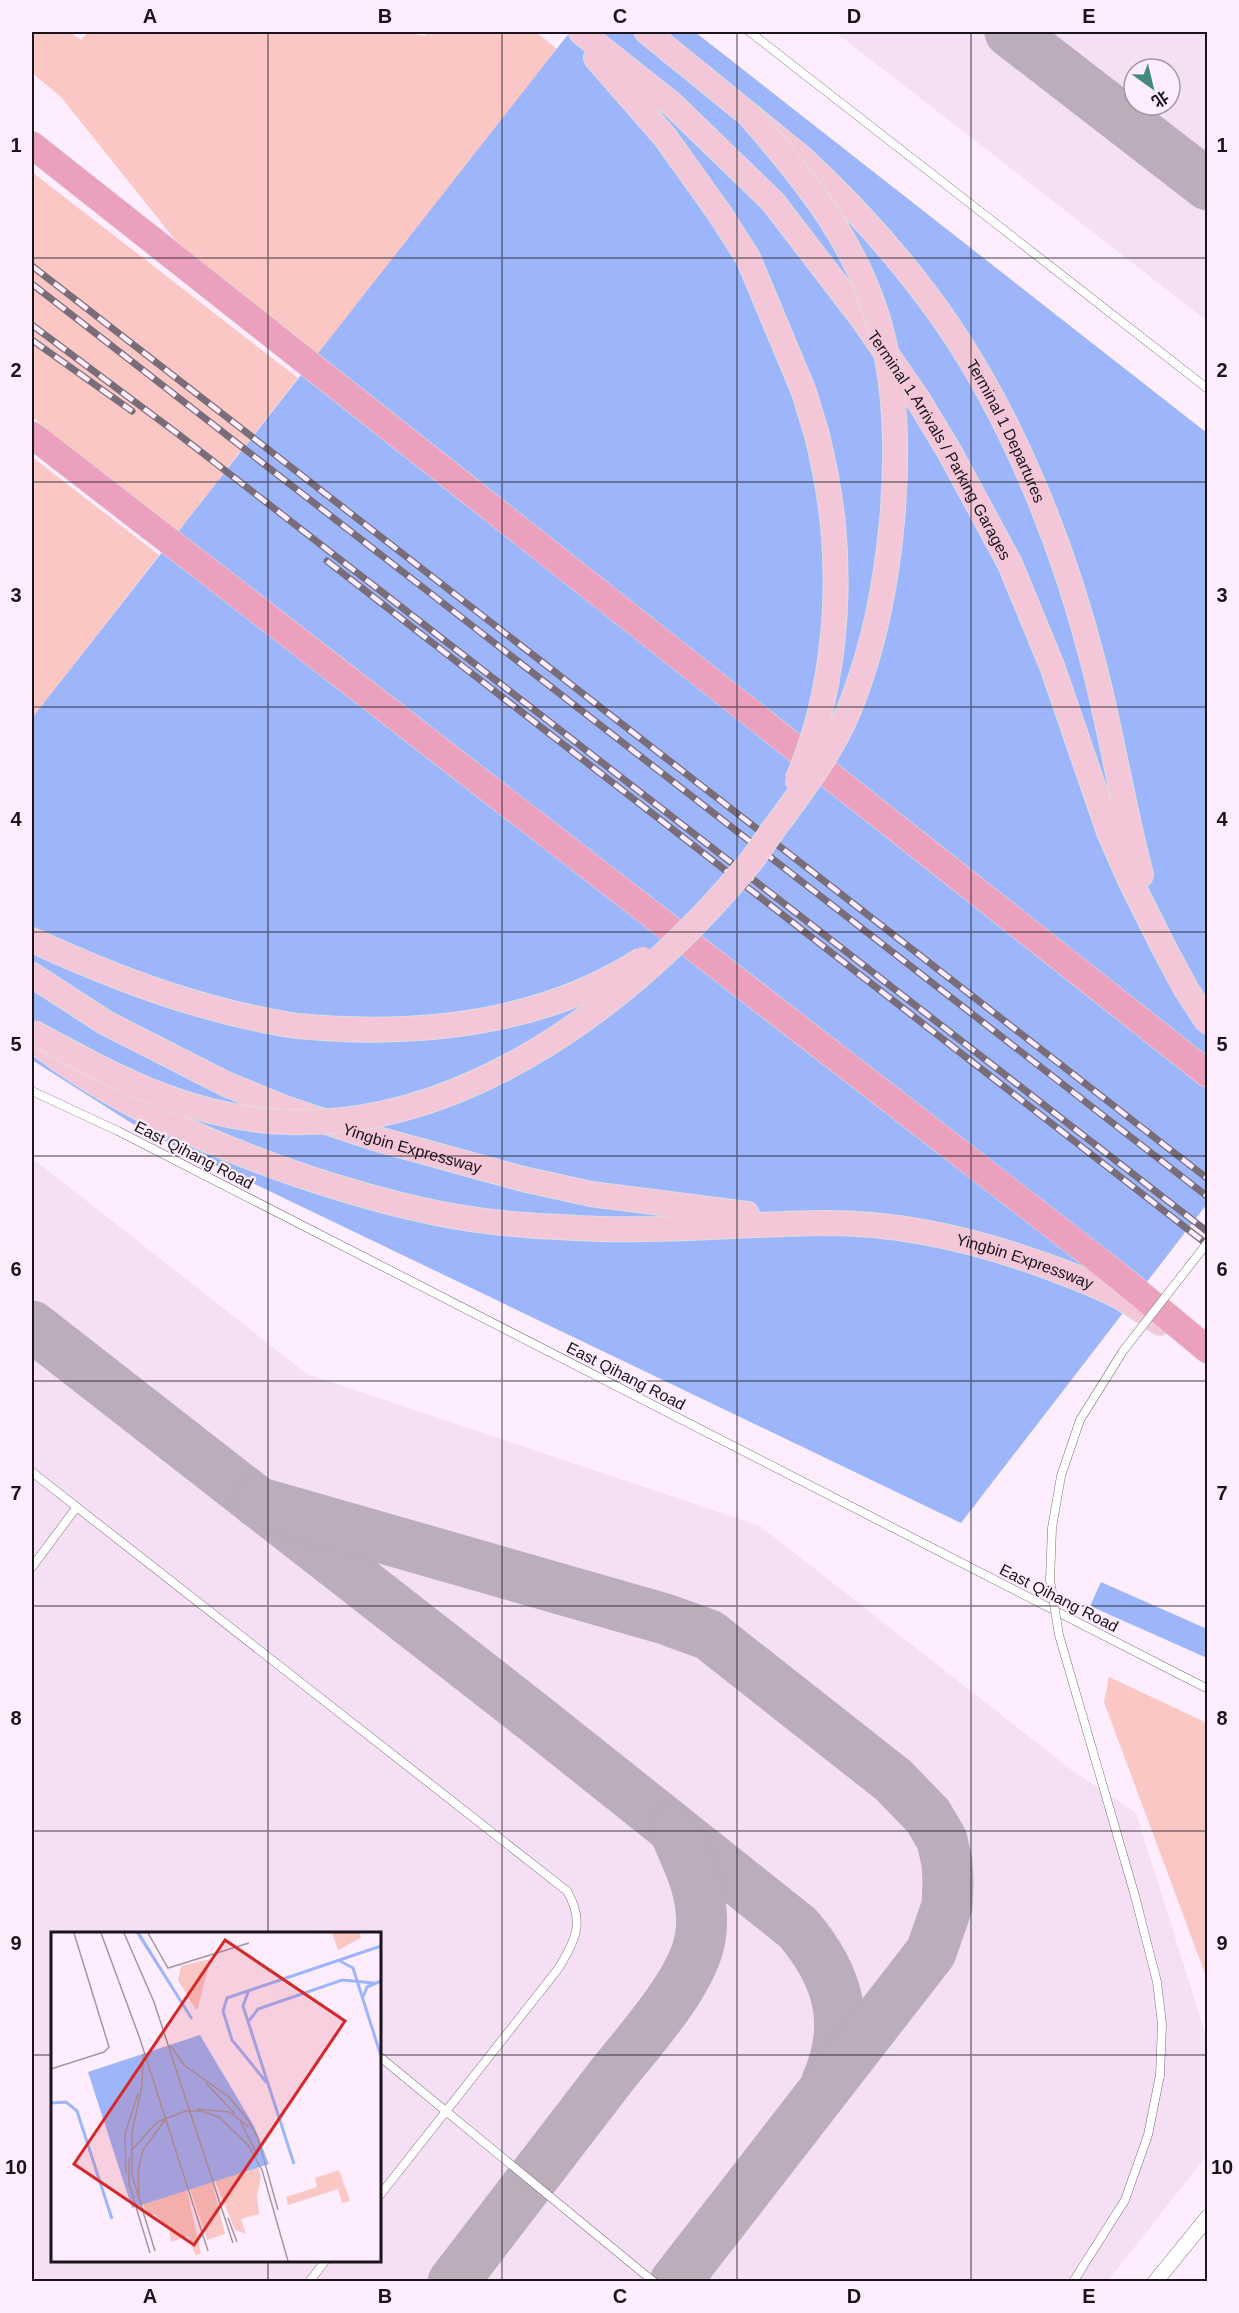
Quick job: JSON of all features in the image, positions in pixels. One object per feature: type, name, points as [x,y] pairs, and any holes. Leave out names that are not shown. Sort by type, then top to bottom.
[{"type":"highway","points":[[32,145],[1208,1074]]},
{"type":"highway","points":[[32,435],[1116,1274],[1208,1350]]},
{"type":"main road","points":[[570,32],[614,76],[665,137],[748,258],[804,392],[817,435],[833,524],[836,570],[834,615],[824,691],[816,729],[781,819]]},
{"type":"main road","name":"Terminal 1 Arrivals / Parking Garages","points":[[581,32],[673,105],[773,202],[862,318],[917,398],[960,470],[1010,564],[1052,666],[1109,832],[1164,948]]},
{"type":"main road","name":"Terminal 1 Departures","points":[[647,32],[826,181],[889,248],[948,326],[1000,416],[1049,525],[1089,645],[1128,827],[1152,916],[1164,948]]},
{"type":"main road","points":[[32,1032],[125,1082],[206,1111],[287,1122],[342,1120],[393,1111],[448,1093],[504,1068],[544,1047],[584,1020],[647,970],[711,906],[749,863],[810,780],[836,736],[853,701],[867,658],[880,610],[888,558],[893,507],[893,416],[883,338],[859,269],[830,215],[812,189],[748,114]]},
{"type":"main road","points":[[32,940],[94,968],[177,998],[255,1019],[342,1030],[432,1029],[504,1017],[590,988],[673,940],[711,906]]},
{"type":"main road","points":[[1164,948],[1208,1023]]},
{"type":"main road","name":"Yingbin Expressway","points":[[32,975],[106,1023],[226,1084],[282,1107],[374,1138],[523,1179],[591,1194],[670,1206],[933,1233],[980,1244],[1080,1278],[1119,1297],[1208,1354]]},
{"type":"main road","name":"Yingbin Expressway","points":[[32,1039],[64,1065],[112,1093],[213,1143],[325,1184],[418,1209],[459,1218],[602,1229],[824,1223]]},
{"type":"street","points":[[1155,2282],[1208,2217]]},
{"type":"lane","points":[[750,32],[1208,389]]},
{"type":"lane","name":"East Qihang Road","points":[[32,1091],[118,1131],[1208,1689]]},
{"type":"lane","points":[[1073,2282],[1125,2200],[1148,2135],[1160,2075],[1162,2024],[1157,1983],[1135,1896],[1059,1635],[1050,1580],[1052,1528],[1061,1476],[1080,1420],[1123,1351],[1208,1242]]},
{"type":"lane","points":[[32,1472],[567,1891],[573,1901],[578,1923],[577,1934],[558,1969],[381,2194]]},
{"type":"lane","points":[[32,1567],[76,1508]]},
{"type":"lane","points":[[381,2057],[654,2282]]},
{"type":"lane","points":[[309,2282],[324,2262]]},
{"type":"shaded area","points":[[32,32],[70,32],[81,40],[88,32],[405,32],[425,36],[427,32],[536,32],[557,49],[317,355],[188,256],[61,97],[32,73]]},
{"type":"shaded area","points":[[835,32],[1207,32],[1207,321]]},
{"type":"shaded area","points":[[32,172],[298,378],[177,533],[32,417]]},
{"type":"shaded area","points":[[32,457],[159,555],[32,718]]},
{"type":"shaded area","points":[[32,1158],[307,1374],[760,1526],[1073,1771],[1136,1813],[1207,2039],[1207,2155],[1108,2281],[32,2281]]},
{"type":"shaded area","points":[[1109,1677],[1207,1723],[1207,1979],[1104,1702]]},
{"type":"water","points":[[570,32],[695,32],[1207,433],[1207,1204],[961,1523],[144,1131],[32,1060],[32,718]]},
{"type":"water","points":[[1101,1582],[1207,1629],[1207,1658],[1090,1606]]},
{"type":"taxiway","points":[[1010,32],[1208,185]]},
{"type":"taxiway","points":[[32,1326],[537,1720],[798,1928],[823,1963],[837,2000],[840,2019],[839,2039],[827,2081]]},
{"type":"taxiway","points":[[257,1502],[665,1619],[709,1635],[893,1780],[928,1816],[942,1840],[947,1863],[947,1906],[931,1952],[675,2282]]},
{"type":"taxiway","points":[[453,2282],[648,2031],[686,1975],[700,1939],[701,1910],[696,1883],[674,1830]]},
{"type":"railway","points":[[32,266],[1208,1179]]},
{"type":"railway","points":[[32,284],[1208,1197]]},
{"type":"railway","points":[[32,325],[178,434],[1208,1232]]},
{"type":"railway","points":[[32,340],[132,411]]},
{"type":"railway","points":[[327,561],[1208,1245]]}]
